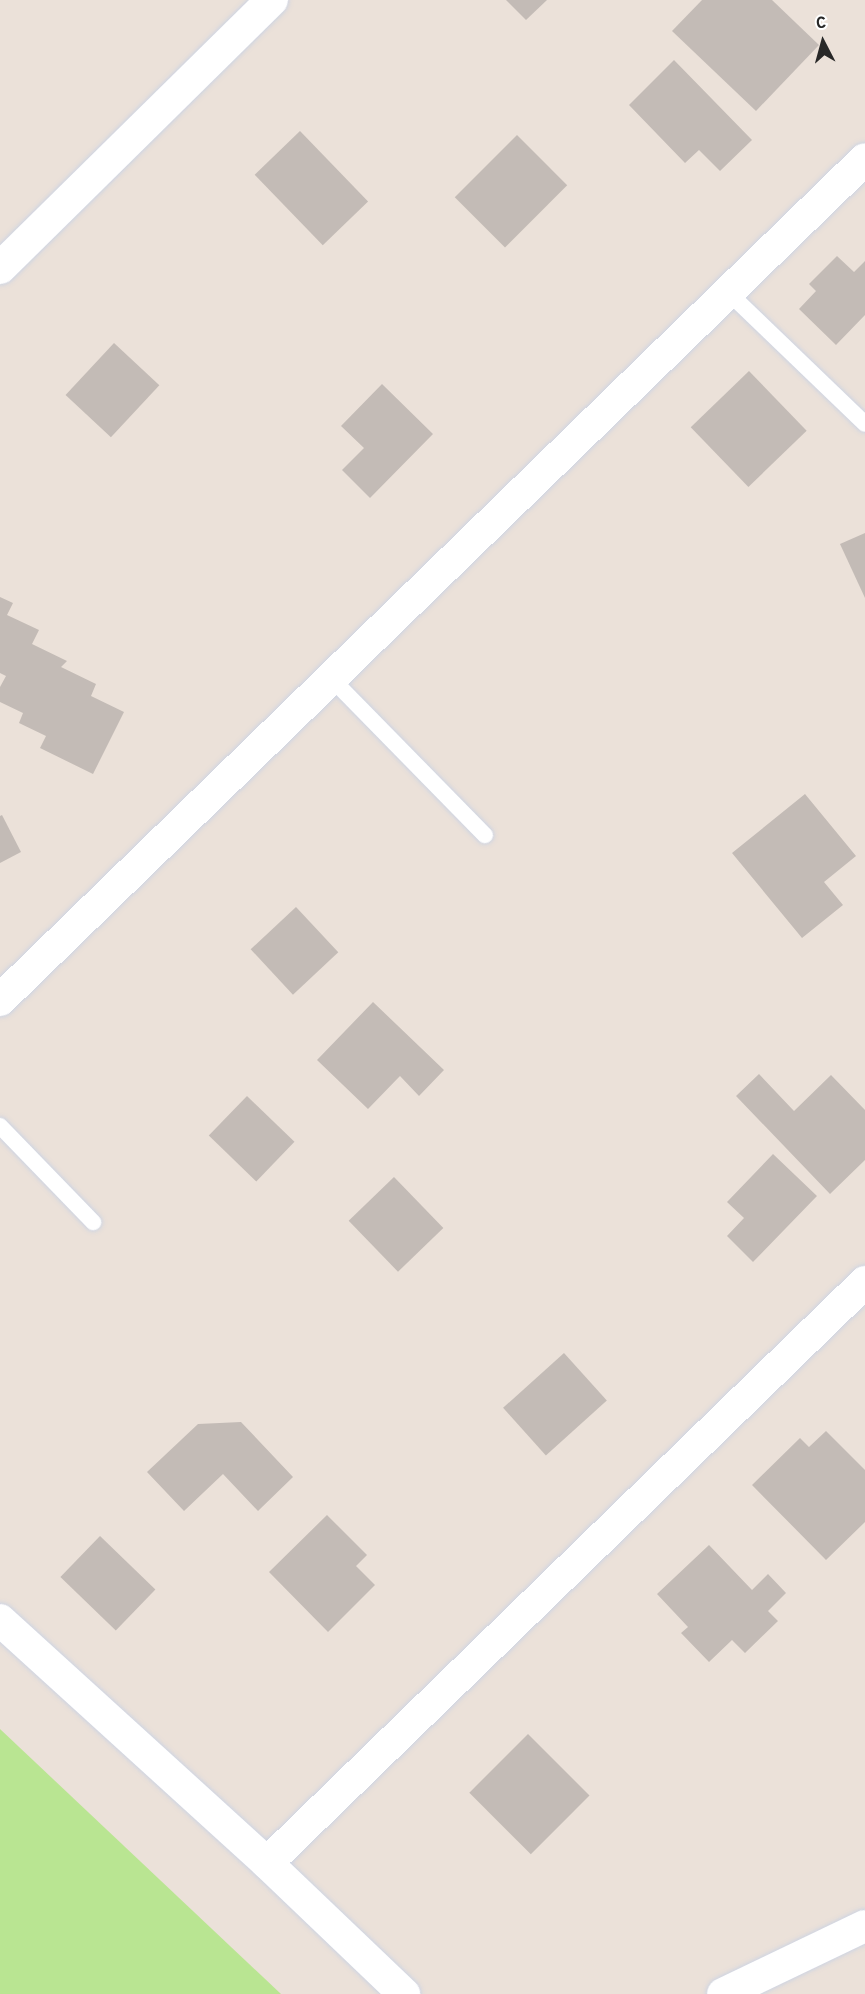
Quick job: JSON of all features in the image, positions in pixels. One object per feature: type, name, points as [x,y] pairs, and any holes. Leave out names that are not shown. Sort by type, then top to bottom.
[{"type":"street","points":[[0,268],[272,0]]},
{"type":"street","points":[[0,1000],[865,159]]},
{"type":"street","points":[[267,1863],[865,1282]]},
{"type":"street","points":[[0,1620],[267,1863],[404,1994]]},
{"type":"street","points":[[723,1994],[865,1926]]},
{"type":"lane","points":[[728,292],[865,424]]},
{"type":"lane","points":[[331,678],[485,835]]},
{"type":"lane","points":[[0,1126],[93,1222]]},
{"type":"green space","points":[[0,1729],[281,1994],[0,1994]]},
{"type":"building","points":[[506,0],[547,0],[526,20]]},
{"type":"building","points":[[702,0],[772,0],[819,45],[756,111],[672,31]]},
{"type":"building","points":[[674,60],[752,140],[720,171],[699,150],[685,163],[629,105]]},
{"type":"building","points":[[300,131],[368,201],[323,245],[255,175]]},
{"type":"building","points":[[517,135],[567,185],[505,247],[455,197]]},
{"type":"building","points":[[837,256],[854,272],[865,261],[865,315],[836,345],[799,309],[816,291],[809,284]]},
{"type":"building","points":[[114,343],[159,385],[111,437],[66,395]]},
{"type":"building","points":[[749,371],[807,431],[748,487],[691,427]]},
{"type":"building","points":[[382,384],[433,434],[370,498],[342,470],[364,448],[341,426]]},
{"type":"building","points":[[865,533],[865,598],[840,544]]},
{"type":"building","points":[[0,597],[13,603],[7,615],[39,630],[32,644],[67,661],[61,667],[96,684],[91,696],[124,712],[93,774],[40,748],[46,736],[19,723],[23,713],[0,702],[0,687],[6,676],[0,673]]},
{"type":"building","points":[[805,794],[856,856],[824,882],[843,905],[802,938],[732,853]]},
{"type":"building","points":[[2,815],[21,852],[0,863],[0,816]]},
{"type":"building","points":[[296,907],[338,952],[293,995],[251,949]]},
{"type":"building","points":[[373,1002],[444,1070],[419,1096],[400,1076],[368,1109],[317,1060]]},
{"type":"building","points":[[759,1074],[794,1111],[831,1075],[865,1110],[865,1160],[830,1194],[736,1096]]},
{"type":"building","points":[[247,1096],[294,1142],[256,1181],[209,1136]]},
{"type":"building","points":[[773,1154],[817,1196],[753,1262],[727,1236],[744,1218],[727,1202]]},
{"type":"building","points":[[394,1177],[443,1228],[398,1272],[349,1221]]},
{"type":"building","points":[[564,1353],[607,1401],[546,1455],[503,1408]]},
{"type":"building","points":[[241,1422],[293,1477],[258,1511],[223,1474],[184,1511],[147,1472],[198,1424]]},
{"type":"building","points":[[826,1431],[865,1470],[865,1522],[826,1560],[752,1485],[800,1438],[809,1447]]},
{"type":"building","points":[[327,1515],[367,1555],[356,1566],[375,1585],[328,1632],[269,1572]]},
{"type":"building","points":[[100,1536],[155,1589],[116,1630],[60,1577]]},
{"type":"building","points":[[709,1545],[752,1590],[768,1574],[786,1593],[768,1611],[778,1621],[745,1653],[732,1640],[709,1662],[681,1633],[688,1627],[657,1594]]},
{"type":"building","points":[[528,1734],[590,1796],[531,1854],[469,1793]]}]
